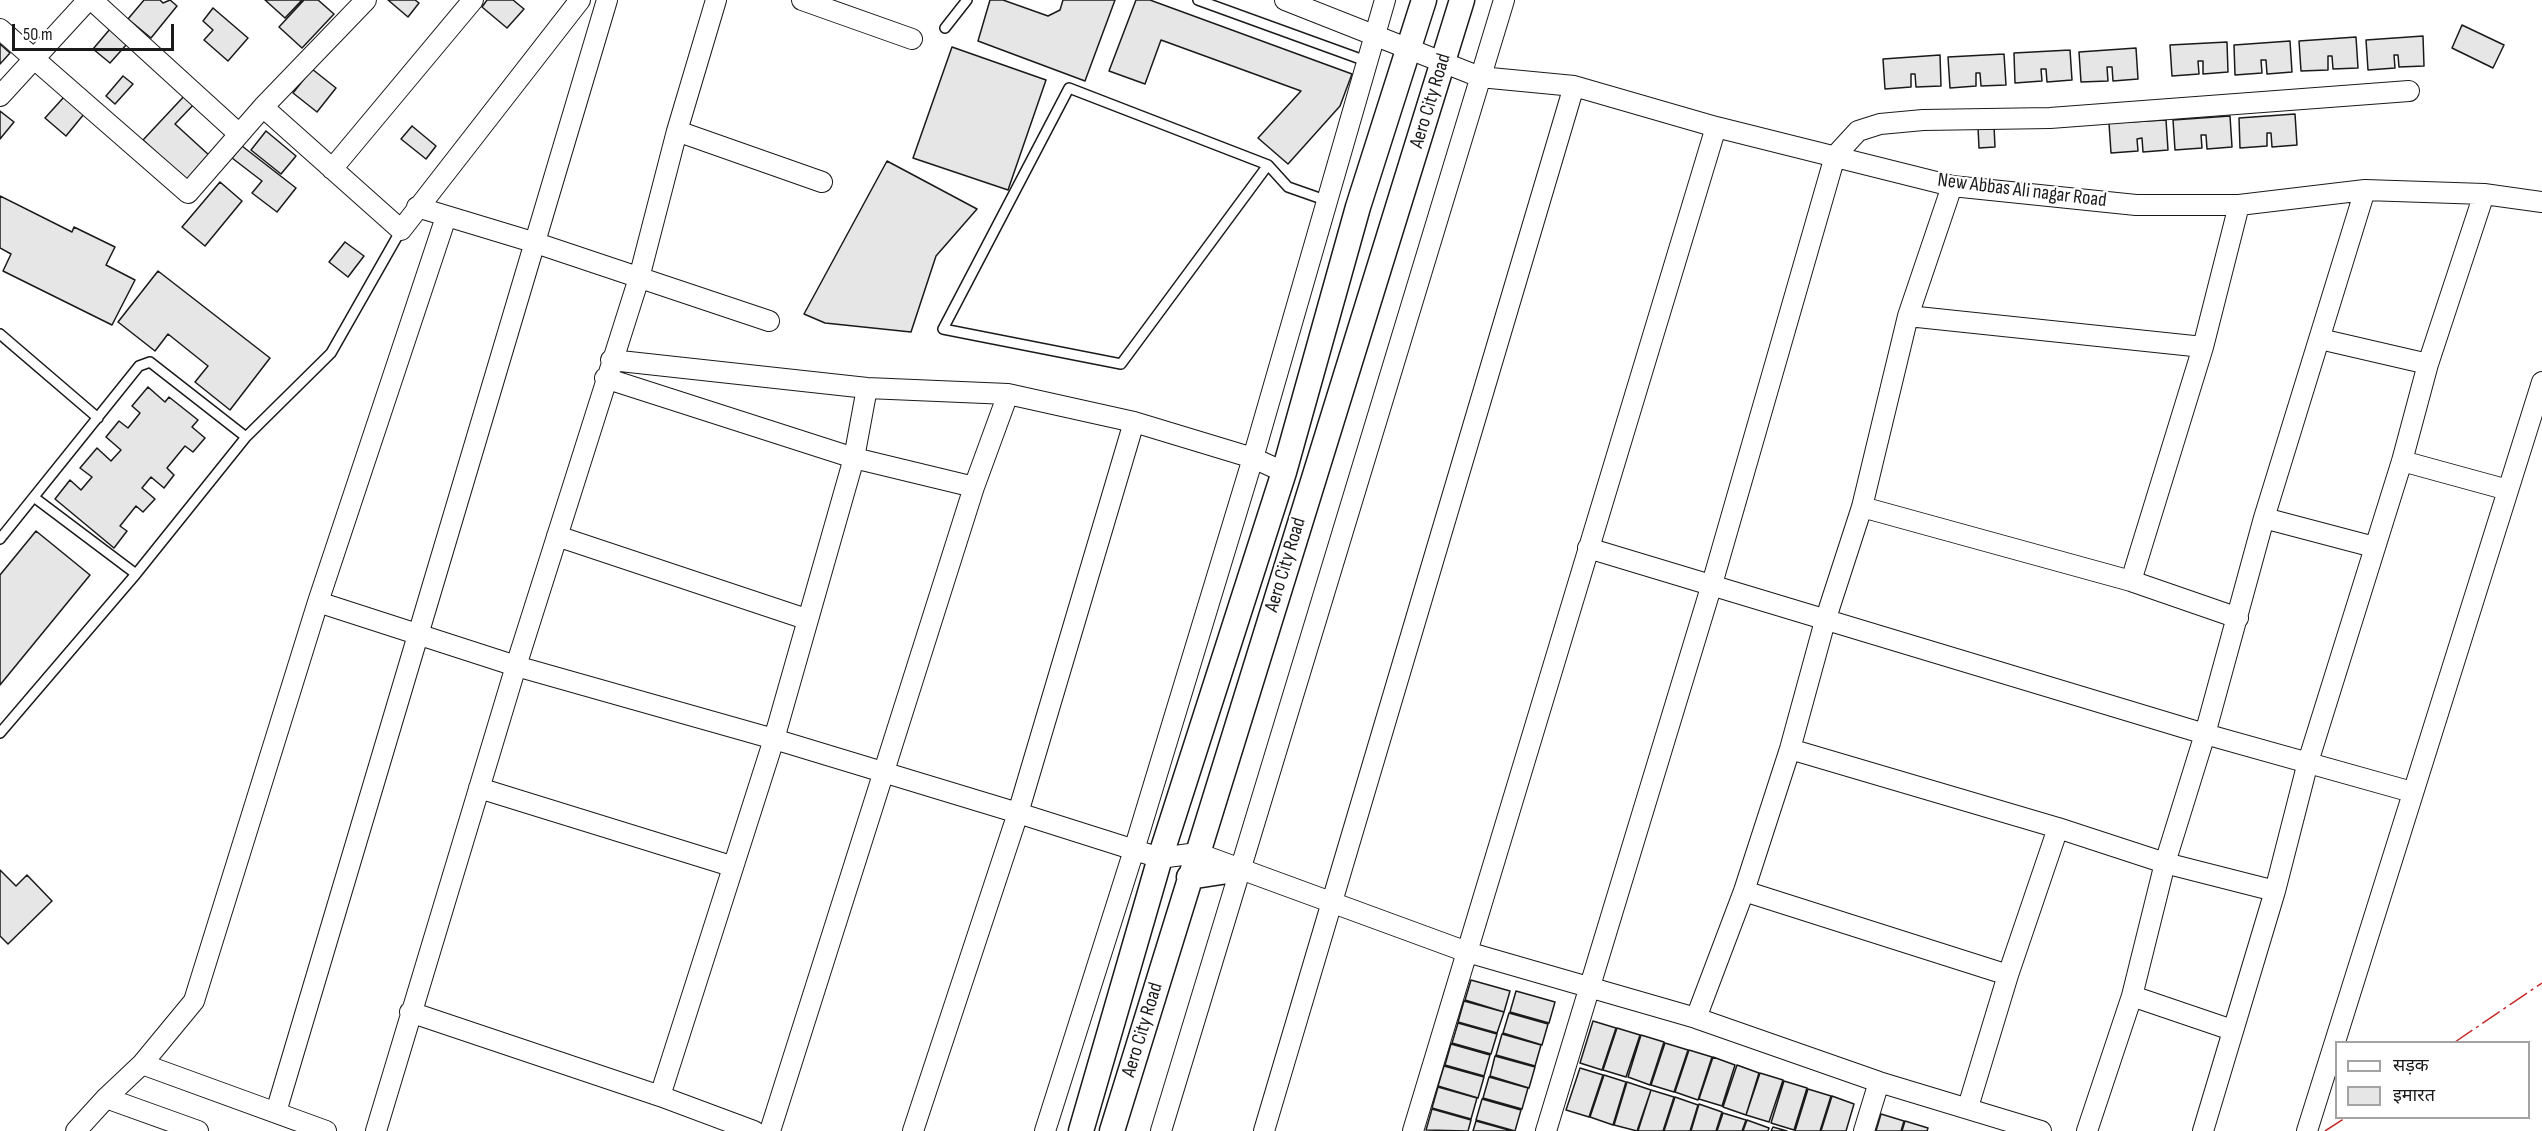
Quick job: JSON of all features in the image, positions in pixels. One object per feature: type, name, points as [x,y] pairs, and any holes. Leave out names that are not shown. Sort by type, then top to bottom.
[{"type":"street","points":[[0,96],[33,58],[90,0],[239,134]]},
{"type":"street","points":[[0,29],[188,193],[263,107],[366,0]]},
{"type":"street","points":[[332,169],[473,0]]},
{"type":"street","points":[[263,107],[400,230],[580,0]]},
{"type":"street","points":[[276,1112],[607,0]]},
{"type":"street","points":[[376,1131],[516,666],[608,369],[639,278],[677,131],[716,0]]},
{"type":"street","points":[[802,0],[912,39]]},
{"type":"street","points":[[1285,0],[1410,48]]},
{"type":"street","points":[[1045,1131],[1134,850],[1253,458],[1325,201],[1385,0]]},
{"type":"street","name":"Aero City Road","points":[[1081,1131],[1160,858],[1284,472],[1358,207],[1424,0]]},
{"type":"street","name":"Aero City Road","points":[[1112,1131],[1462,0]]},
{"type":"street","points":[[1161,1131],[1504,0]]},
{"type":"street","name":"New Abbas Ali nagar Road","points":[[1410,48],[1480,76],[1574,86],[1716,127],[1952,186],[2136,205],[2239,205],[2365,190],[2484,194],[2542,202]]},
{"type":"street","points":[[1264,1131],[1574,86]]},
{"type":"street","points":[[1551,1130],[1835,156],[1858,131],[1880,124],[1923,120],[2050,118],[2409,91]]},
{"type":"street","points":[[1413,1131],[1716,127]]},
{"type":"street","points":[[677,131],[822,182]]},
{"type":"street","points":[[1696,1018],[1744,891],[1790,749],[1825,621],[1862,507],[1908,316],[1952,186]]},
{"type":"street","points":[[2087,1131],[2132,996],[2165,863],[2205,734],[2265,518],[2365,190]]},
{"type":"street","points":[[2203,1131],[2275,891],[2308,762],[2402,461],[2428,364],[2484,194]]},
{"type":"street","points":[[2132,581],[2203,347],[2239,205]]},
{"type":"street","points":[[417,207],[536,243],[769,321]]},
{"type":"street","points":[[76,1131],[142,1064],[194,1001],[318,602],[446,217]]},
{"type":"street","points":[[1908,316],[2203,347]]},
{"type":"street","points":[[2320,339],[2428,364]]},
{"type":"street","points":[[608,369],[867,388],[1008,394],[1134,422],[1253,458],[1284,472]]},
{"type":"street","points":[[608,369],[854,458],[974,487]]},
{"type":"street","points":[[2307,1131],[2542,382]]},
{"type":"street","points":[[660,1096],[731,866],[774,739],[806,619],[854,458],[867,388]]},
{"type":"street","points":[[770,1131],[974,487],[1008,394]]},
{"type":"street","points":[[913,1131],[1018,813],[1134,422]]},
{"type":"street","points":[[2402,461],[2508,490]]},
{"type":"street","points":[[1862,507],[2132,581],[2238,618]]},
{"type":"street","points":[[2265,518],[2374,547]]},
{"type":"street","points":[[557,536],[806,619]]},
{"type":"street","points":[[1588,548],[2205,734],[2412,792]]},
{"type":"street","points":[[318,602],[516,666],[774,739],[1160,858],[1197,853],[1331,900],[1467,952],[1696,1018],[1879,1082],[1968,1107],[2041,1131]]},
{"type":"street","points":[[1790,749],[2058,828],[2165,863],[2275,891]]},
{"type":"street","points":[[479,788],[731,866]]},
{"type":"street","points":[[1968,1107],[2008,975],[2058,828]]},
{"type":"street","points":[[1189,877],[1241,868]]},
{"type":"street","points":[[1744,891],[2008,975]]},
{"type":"street","points":[[2132,996],[2232,1030]]},
{"type":"street","points":[[410,1012],[660,1096],[754,1131]]},
{"type":"street","points":[[142,1064],[326,1131]]},
{"type":"street","points":[[1864,1131],[1879,1082]]},
{"type":"street","points":[[106,1098],[198,1131]]},
{"type":"lane","points":[[945,28],[967,0]]},
{"type":"lane","points":[[1198,0],[1366,61]]},
{"type":"lane","points":[[1268,165],[1121,364],[943,329],[1070,88],[1268,165],[1288,188],[1325,201]]},
{"type":"lane","points":[[0,733],[136,574],[246,437],[331,353],[400,230]]},
{"type":"lane","points":[[0,334],[98,418]]},
{"type":"lane","points":[[0,539],[139,366],[150,362],[246,437]]},
{"type":"lane","points":[[35,498],[136,574]]},
{"type":"building","points":[[144,0],[160,0],[163,3],[170,0],[177,6],[151,38],[128,19]]},
{"type":"building","points":[[265,0],[302,0],[285,18]]},
{"type":"building","points":[[304,0],[318,0],[334,14],[302,48],[279,27]]},
{"type":"building","points":[[388,0],[415,0],[419,3],[408,17]]},
{"type":"building","points":[[487,0],[513,0],[524,9],[507,28],[482,7]]},
{"type":"building","points":[[990,0],[1003,0],[1048,16],[1060,10],[1063,0],[1115,0],[1085,81],[978,41]]},
{"type":"building","points":[[1136,0],[1150,0],[1352,74],[1340,106],[1288,164],[1258,138],[1301,91],[1161,40],[1145,84],[1109,71]]},
{"type":"building","points":[[213,8],[248,38],[228,61],[204,40],[213,30],[203,21]]},
{"type":"building","points":[[2462,25],[2504,45],[2493,68],[2452,48]]},
{"type":"building","points":[[110,29],[127,44],[110,63],[93,49]]},
{"type":"building","points":[[2423,36],[2424,66],[2399,67],[2398,55],[2394,55],[2395,68],[2368,70],[2366,40]]},
{"type":"building","points":[[2356,37],[2358,68],[2333,69],[2332,56],[2328,56],[2328,70],[2301,71],[2299,41]]},
{"type":"building","points":[[2290,41],[2292,72],[2267,74],[2266,60],[2261,60],[2262,73],[2235,75],[2234,45]]},
{"type":"building","points":[[2227,42],[2228,72],[2203,74],[2203,61],[2198,61],[2199,74],[2172,76],[2170,45]]},
{"type":"building","points":[[0,44],[10,53],[0,64]]},
{"type":"building","points":[[952,47],[1046,80],[1008,190],[913,158]]},
{"type":"building","points":[[2136,48],[2138,79],[2113,81],[2112,67],[2107,67],[2108,81],[2081,82],[2079,52]]},
{"type":"building","points":[[2070,50],[2072,80],[2047,82],[2046,69],[2041,69],[2042,81],[2015,83],[2014,53]]},
{"type":"building","points":[[2004,54],[2006,85],[1981,86],[1980,73],[1976,73],[1976,86],[1950,88],[1948,57]]},
{"type":"building","points":[[1940,55],[1941,86],[1916,87],[1915,74],[1911,74],[1911,87],[1885,89],[1883,59]]},
{"type":"building","points":[[312,69],[336,88],[317,112],[293,93]]},
{"type":"building","points":[[123,76],[133,84],[115,104],[106,96]]},
{"type":"building","points":[[187,93],[197,101],[175,124],[210,156],[187,181],[143,140]]},
{"type":"building","points":[[64,97],[84,114],[66,136],[45,118]]},
{"type":"building","points":[[0,111],[14,122],[0,139]]},
{"type":"building","points":[[2295,114],[2297,145],[2272,147],[2271,133],[2267,133],[2267,146],[2240,148],[2239,118]]},
{"type":"building","points":[[2230,116],[2232,147],[2207,149],[2206,135],[2201,135],[2202,148],[2175,150],[2173,120]]},
{"type":"building","points":[[2166,120],[2168,150],[2143,152],[2142,138],[2137,139],[2138,151],[2111,153],[2109,123]]},
{"type":"building","points":[[412,126],[436,146],[426,159],[401,139]]},
{"type":"building","points":[[1994,126],[1995,147],[1979,148],[1978,127]]},
{"type":"building","points":[[266,131],[296,156],[281,174],[251,150]]},
{"type":"building","points":[[242,146],[296,188],[277,212],[252,193],[262,181],[232,158]]},
{"type":"building","points":[[887,161],[977,209],[936,256],[911,332],[825,323],[804,314]]},
{"type":"building","points":[[220,182],[242,201],[205,246],[182,227]]},
{"type":"building","points":[[0,196],[72,232],[74,227],[115,247],[106,265],[135,280],[112,325],[3,271],[11,254],[0,248]]},
{"type":"building","points":[[345,242],[364,256],[348,277],[329,262]]},
{"type":"building","points":[[158,271],[270,358],[230,410],[195,382],[208,366],[168,334],[155,351],[118,322]]},
{"type":"building","points":[[148,387],[165,402],[169,397],[198,420],[192,427],[205,438],[193,452],[185,446],[167,468],[174,475],[164,488],[151,477],[142,488],[155,499],[143,512],[136,506],[120,526],[127,531],[114,548],[55,499],[70,480],[81,490],[92,477],[80,468],[97,448],[111,461],[121,450],[106,437],[119,421],[128,428],[140,413],[132,406]]},
{"type":"building","points":[[36,531],[90,575],[0,685],[0,575]]},
{"type":"building","points":[[0,870],[16,886],[27,875],[52,901],[8,944],[0,936]]},
{"type":"building","points":[[1471,980],[1510,991],[1504,1012],[1465,1000]]},
{"type":"building","points":[[1516,991],[1555,1002],[1549,1023],[1510,1012]]},
{"type":"building","points":[[1464,1001],[1504,1012],[1497,1033],[1458,1022]]},
{"type":"building","points":[[1509,1013],[1548,1024],[1542,1045],[1503,1033]]},
{"type":"building","points":[[1593,1021],[1616,1028],[1602,1070],[1580,1063]]},
{"type":"building","points":[[1458,1023],[1497,1034],[1491,1054],[1452,1043]]},
{"type":"building","points":[[1617,1028],[1640,1035],[1626,1077],[1603,1070]]},
{"type":"building","points":[[1502,1034],[1541,1045],[1535,1066],[1496,1055]]},
{"type":"building","points":[[1641,1035],[1664,1042],[1650,1085],[1628,1077]]},
{"type":"building","points":[[1665,1043],[1688,1050],[1674,1092],[1651,1085]]},
{"type":"building","points":[[1451,1044],[1490,1055],[1484,1076],[1445,1065]]},
{"type":"building","points":[[1689,1050],[1712,1057],[1698,1100],[1675,1092]]},
{"type":"building","points":[[1495,1056],[1535,1067],[1529,1088],[1490,1076]]},
{"type":"building","points":[[1713,1057],[1735,1065],[1722,1106],[1699,1099]]},
{"type":"building","points":[[1737,1065],[1759,1073],[1746,1115],[1723,1107]]},
{"type":"building","points":[[1444,1066],[1484,1077],[1478,1098],[1438,1086]]},
{"type":"building","points":[[1580,1068],[1603,1075],[1589,1117],[1566,1110]]},
{"type":"building","points":[[1760,1073],[1783,1080],[1769,1122],[1746,1115]]},
{"type":"building","points":[[1604,1075],[1626,1082],[1613,1125],[1590,1117]]},
{"type":"building","points":[[1489,1077],[1528,1088],[1522,1109],[1483,1098]]},
{"type":"building","points":[[1784,1081],[1807,1088],[1794,1130],[1771,1123]]},
{"type":"building","points":[[1627,1082],[1651,1090],[1637,1131],[1614,1125]]},
{"type":"building","points":[[1438,1087],[1477,1098],[1471,1119],[1432,1108]]},
{"type":"building","points":[[1808,1089],[1831,1096],[1820,1131],[1795,1131]]},
{"type":"building","points":[[1651,1090],[1674,1097],[1663,1131],[1638,1131]]},
{"type":"building","points":[[1832,1096],[1854,1104],[1846,1131],[1821,1131]]},
{"type":"building","points":[[1675,1097],[1698,1105],[1690,1131],[1664,1131]]},
{"type":"building","points":[[1482,1099],[1521,1110],[1515,1131],[1476,1120]]},
{"type":"building","points":[[1699,1104],[1722,1112],[1716,1131],[1691,1131]]},
{"type":"building","points":[[1432,1109],[1471,1120],[1468,1131],[1426,1130]]},
{"type":"building","points":[[1723,1113],[1746,1120],[1742,1131],[1717,1131]]},
{"type":"building","points":[[1881,1114],[1904,1121],[1901,1131],[1876,1131]]},
{"type":"building","points":[[1747,1120],[1769,1128],[1768,1131],[1743,1131]]},
{"type":"building","points":[[1476,1121],[1512,1131],[1473,1131]]},
{"type":"building","points":[[1905,1121],[1928,1128],[1927,1131],[1902,1131]]},
{"type":"building","points":[[1773,1127],[1787,1131],[1771,1131]]},
{"type":"power","points":[[2456,1041],[2542,983]]},
{"type":"power","points":[[2325,1131],[2343,1119]]}]
